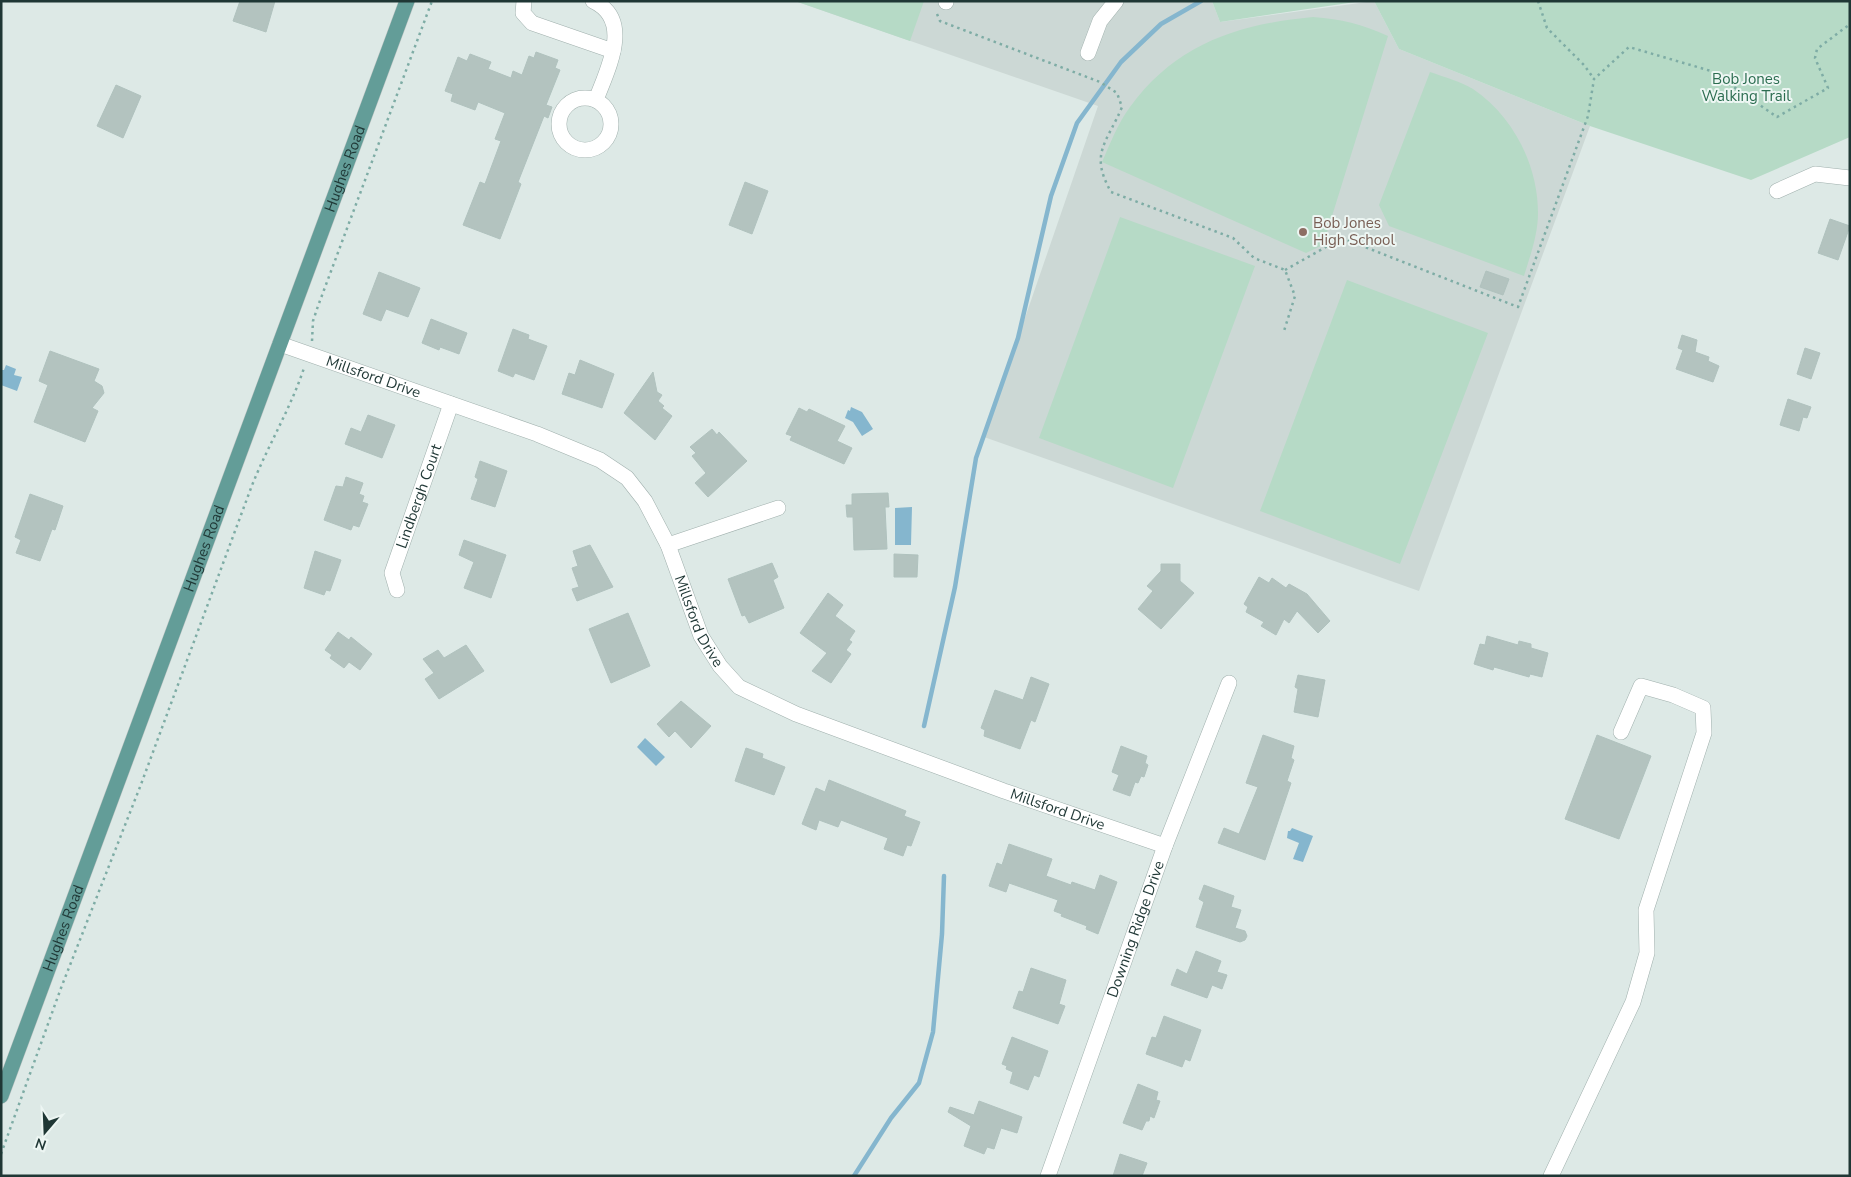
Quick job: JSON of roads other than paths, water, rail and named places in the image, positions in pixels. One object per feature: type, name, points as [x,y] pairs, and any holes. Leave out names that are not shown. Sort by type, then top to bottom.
[{"type":"main road","name":"Hughes Road","points":[[1,1096],[407,1]]},
{"type":"street","points":[[524,1],[523,14],[532,23],[613,51]]},
{"type":"street","points":[[593,1],[607,11],[615,28],[616,39],[596,100]]},
{"type":"street","points":[[1088,53],[1100,21],[1116,1]]},
{"type":"street","points":[[1777,191],[1815,174],[1850,178]]},
{"type":"street","name":"Millsford Drive","points":[[280,344],[537,434],[600,460],[627,478],[645,501],[668,545],[701,636],[720,666],[739,687],[796,714],[1004,791],[1165,846]]},
{"type":"street","name":"Lindbergh Court","points":[[397,590],[392,573],[451,404]]},
{"type":"street","points":[[668,545],[778,508]]},
{"type":"street","name":"Downing Ridge Drive","points":[[1048,1176],[1165,846],[1229,683]]},
{"type":"street","points":[[1550,1176],[1633,1002],[1647,953],[1646,910],[1704,733],[1703,708],[1673,695],[1641,686],[1621,732]]},
{"type":"water","points":[[6,365],[16,369],[14,375],[22,377],[17,391],[1,385],[1,370],[4,370]]},
{"type":"water","points":[[851,407],[862,412],[873,429],[862,436],[853,422],[845,418]]},
{"type":"water","points":[[912,507],[911,545],[895,545],[895,508]]},
{"type":"water","points":[[645,738],[665,757],[656,766],[637,747]]},
{"type":"water","points":[[1292,828],[1313,836],[1303,862],[1293,859],[1299,843],[1287,838],[1288,831]]},
{"type":"waterway","points":[[924,726],[955,587],[976,458],[1018,338],[1051,196],[1077,123],[1121,62],[1161,24],[1201,1]]},
{"type":"waterway","points":[[854,1176],[891,1118],[919,1083],[933,1032],[942,934],[944,876]]},
{"type":"place","name":"Bob Jones High School","points":[[1303,232]]},
{"type":"park label","name":"Bob Jones Walking Trail","points":[[1746,88]]}]
